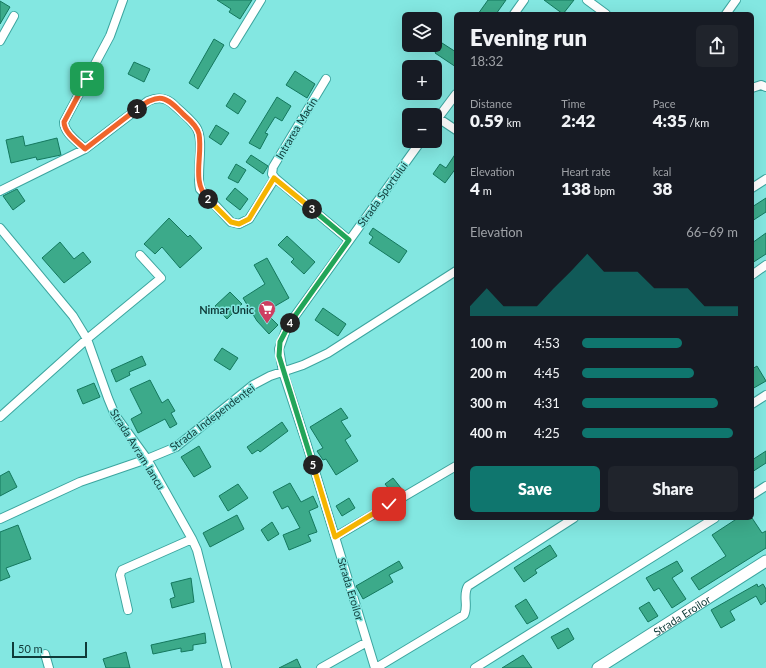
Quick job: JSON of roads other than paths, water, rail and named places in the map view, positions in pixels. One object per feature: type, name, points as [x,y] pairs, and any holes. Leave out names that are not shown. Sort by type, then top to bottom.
[{"type":"street","points":[[85,149],[69,134],[64,126],[64,122],[110,36],[123,0]]},
{"type":"street","points":[[234,44],[261,0]]},
{"type":"street","points":[[515,12],[524,0]]},
{"type":"street","points":[[587,0],[603,12]]},
{"type":"street","points":[[727,12],[736,0]]},
{"type":"street","points":[[0,41],[14,16]]},
{"type":"street","name":"Intrarea Macin","points":[[274,178],[272,174],[273,167],[326,79]]},
{"type":"street","points":[[754,87],[761,85],[766,87]]},
{"type":"street","points":[[442,113],[454,97]]},
{"type":"street","points":[[0,190],[85,149],[148,101],[159,98],[171,102],[196,127],[199,138],[200,189],[231,222],[239,224],[249,219],[274,178],[349,240]]},
{"type":"street","points":[[442,123],[454,129]]},
{"type":"street","name":"Strada Sportului","points":[[283,372],[279,349],[283,334],[416,148]]},
{"type":"street","points":[[754,187],[766,179]]},
{"type":"street","name":"Strada Avram Iancu","points":[[0,228],[73,316],[87,339],[111,407],[147,459],[192,538],[197,550],[227,668]]},
{"type":"street","points":[[0,418],[87,339],[161,278],[140,255]]},
{"type":"street","points":[[754,274],[766,266]]},
{"type":"street","name":"Strada Independenței","points":[[0,519],[80,482],[147,459],[176,447],[253,385],[270,376],[303,365],[328,352],[454,272]]},
{"type":"street","name":"Strada Eroilor","points":[[283,372],[375,668]]},
{"type":"street","points":[[754,403],[766,395]]},
{"type":"street","points":[[335,537],[454,467]]},
{"type":"street","points":[[754,494],[766,486]]},
{"type":"street","points":[[375,668],[464,615],[466,611],[466,591],[468,586],[571,520]]},
{"type":"street","points":[[475,668],[712,520]]},
{"type":"street","points":[[128,610],[120,575],[122,570],[192,538]]},
{"type":"street","name":"Strada Eroilor","points":[[598,668],[766,561]]},
{"type":"street","points":[[321,668],[367,642]]},
{"type":"street","points":[[45,654],[49,668]]},
{"type":"place","name":"Nimar Unic","points":[[267,324]]}]
